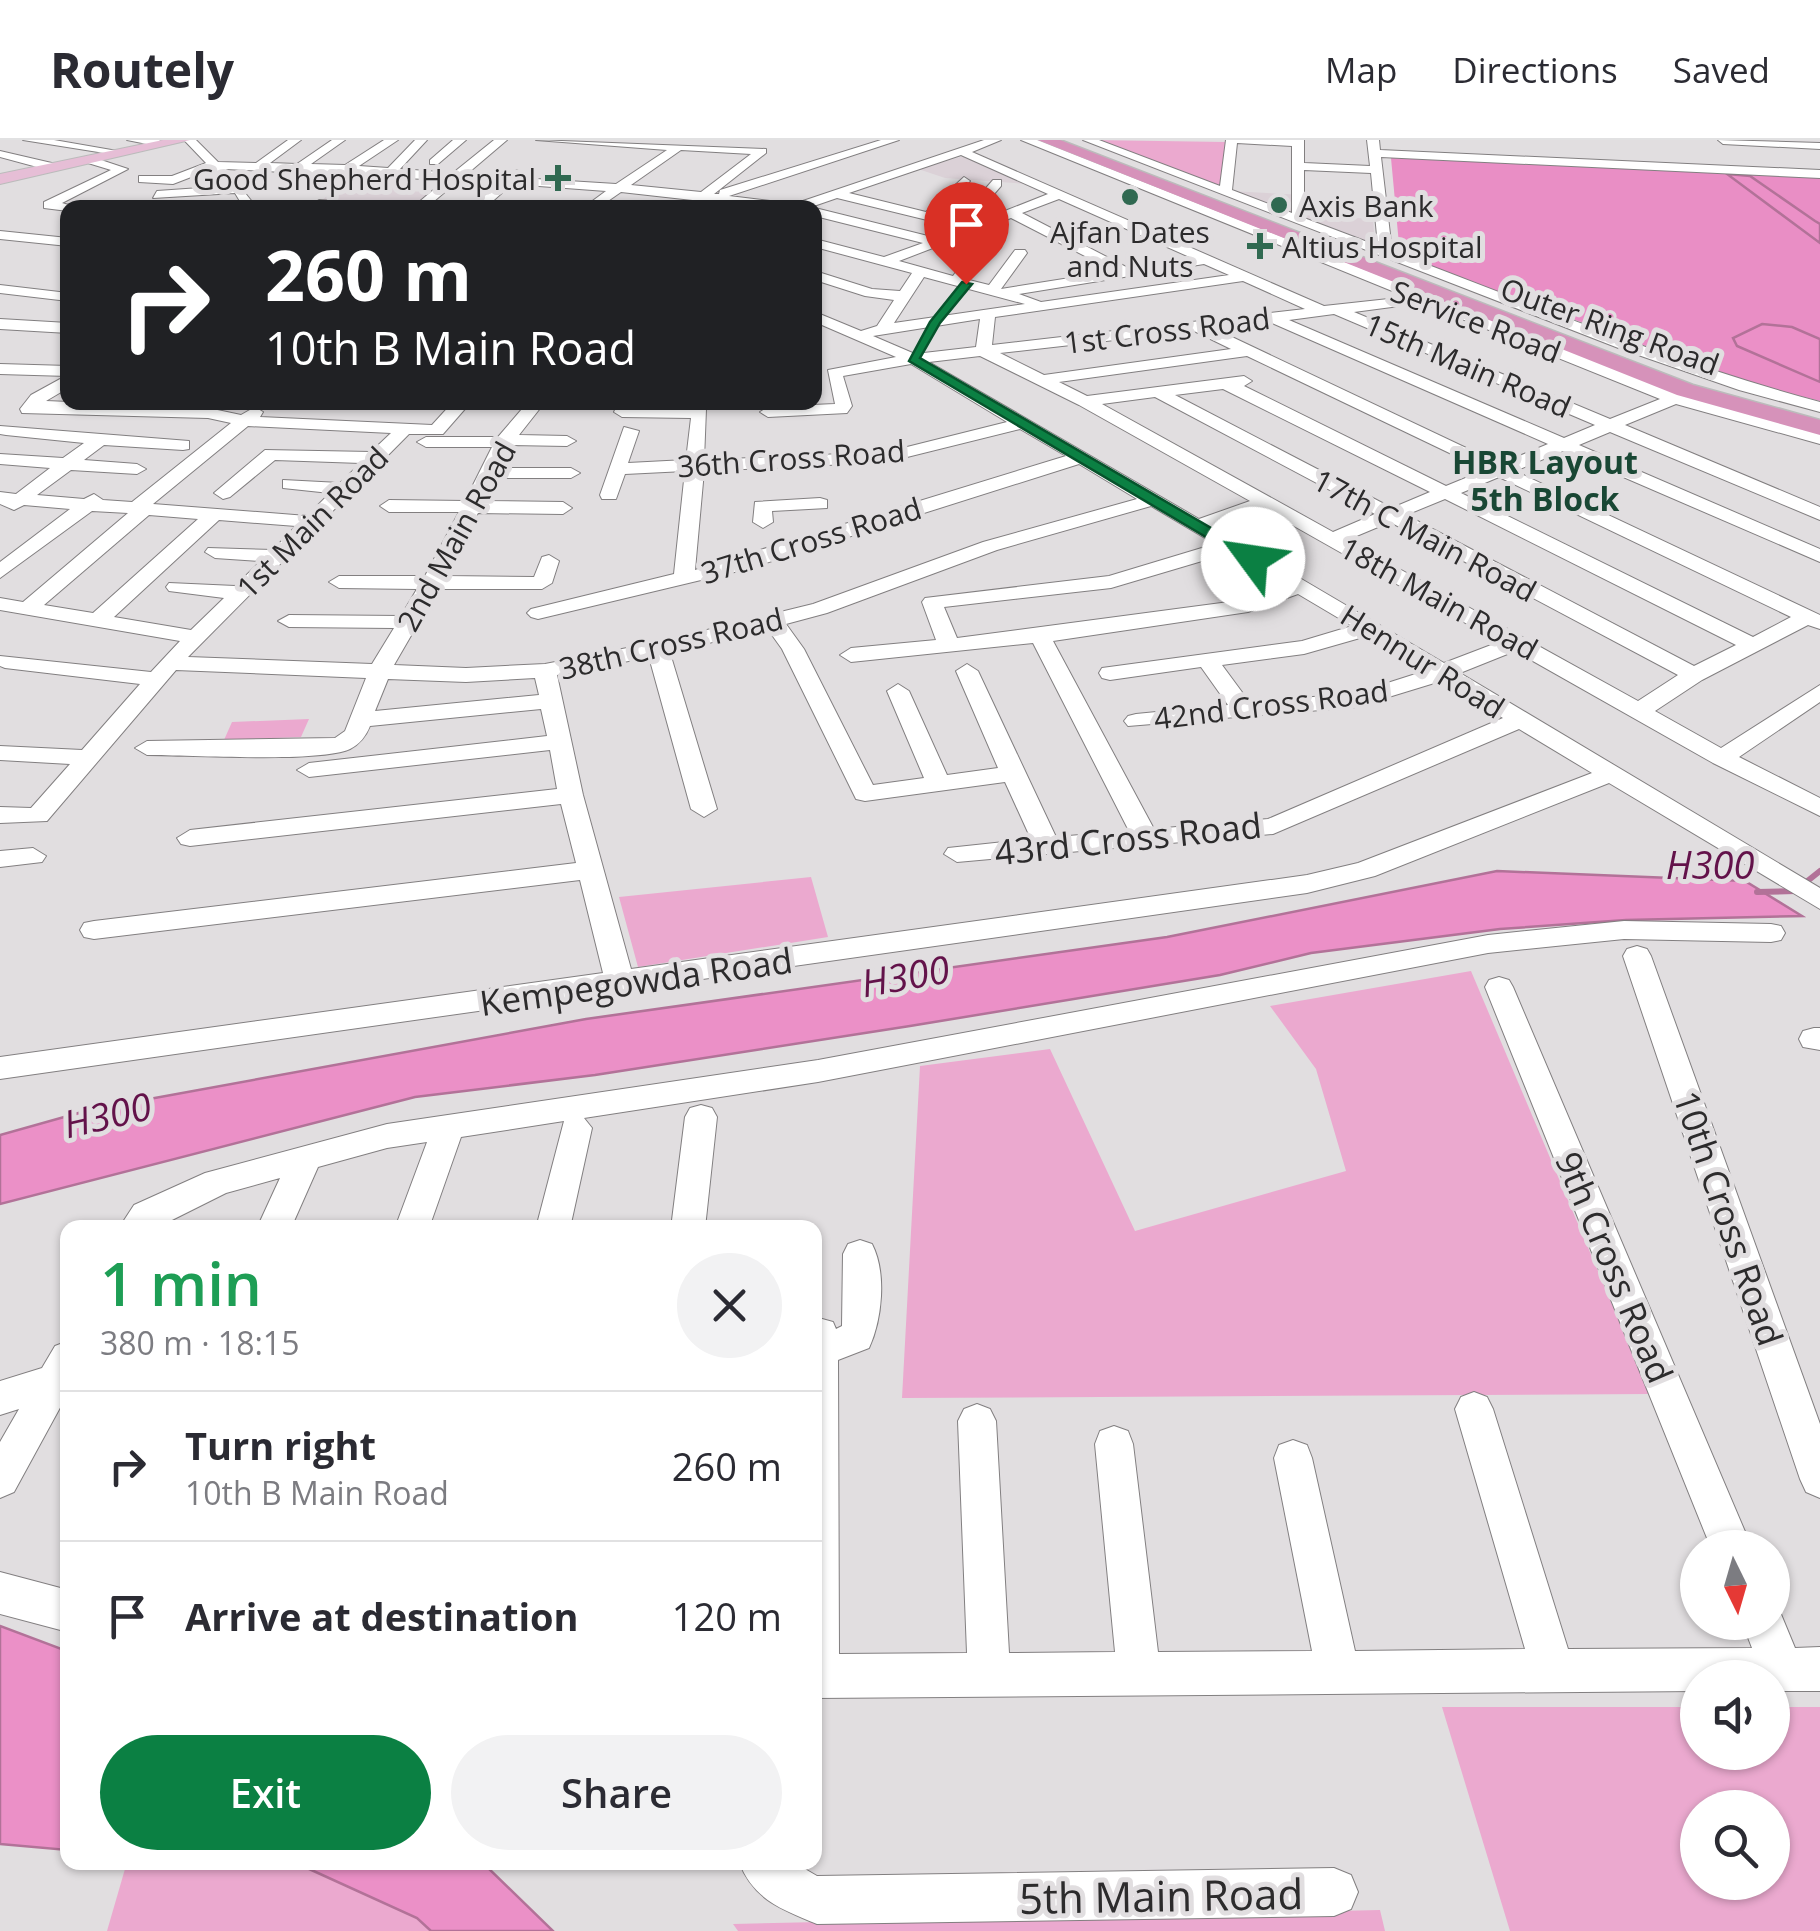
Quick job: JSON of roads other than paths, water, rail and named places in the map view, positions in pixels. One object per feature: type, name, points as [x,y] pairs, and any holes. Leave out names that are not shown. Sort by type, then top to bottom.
[{"type":"highway","name":"Outer Ring Road","points":[[1046,140],[1685,390],[1820,428]]},
{"type":"highway","name":"Outer Ring Road","points":[[1066,140],[1534,322],[1720,390],[1820,418]]},
{"type":"main road","points":[[0,178],[186,140]]},
{"type":"main road","points":[[56,168],[162,142]]},
{"type":"street","points":[[29,140],[120,152]]},
{"type":"street","points":[[133,140],[162,142]]},
{"type":"street","points":[[186,140],[245,194]]},
{"type":"street","points":[[259,166],[295,140]]},
{"type":"street","points":[[300,168],[338,140]]},
{"type":"street","points":[[326,184],[392,140]]},
{"type":"street","points":[[391,172],[421,140]]},
{"type":"street","points":[[460,140],[434,162],[472,164]]},
{"type":"street","points":[[428,200],[500,140]]},
{"type":"street","points":[[486,200],[538,151],[556,140],[608,145],[729,144],[762,150]]},
{"type":"street","points":[[710,196],[776,140]]},
{"type":"street","points":[[703,200],[870,143],[894,140]]},
{"type":"street","points":[[822,200],[995,140]]},
{"type":"street","name":"Service Road","points":[[1026,140],[1676,399],[1765,430],[1820,439]]},
{"type":"street","name":"Service Road","points":[[1089,140],[1644,352],[1820,407]]},
{"type":"street","points":[[1225,193],[1235,140],[1298,142],[1298,222]]},
{"type":"street","points":[[1446,140],[1452,157]]},
{"type":"street","points":[[1722,141],[1820,146]]},
{"type":"street","points":[[1722,141],[1751,170]]},
{"type":"street","points":[[708,158],[729,144]]},
{"type":"street","points":[[1506,160],[1499,144],[1539,146]]},
{"type":"street","points":[[608,145],[636,152]]},
{"type":"street","points":[[589,162],[608,145]]},
{"type":"street","points":[[601,200],[680,146]]},
{"type":"street","points":[[1386,256],[1374,147],[1452,157],[1820,174]]},
{"type":"street","points":[[1559,147],[1698,154],[1712,169]]},
{"type":"street","name":"15th Main Road","points":[[963,152],[1244,277],[1612,425],[1820,514]]},
{"type":"street","points":[[0,154],[76,174]]},
{"type":"street","points":[[1736,155],[1820,159]]},
{"type":"street","points":[[60,206],[48,205],[122,169],[92,162]]},
{"type":"street","points":[[143,179],[182,178],[211,165],[346,169],[565,183],[741,200]]},
{"type":"street","points":[[1298,166],[1377,170]]},
{"type":"street","points":[[553,196],[577,173]]},
{"type":"street","points":[[648,200],[676,180]]},
{"type":"street","points":[[930,217],[964,181]]},
{"type":"street","points":[[967,226],[997,182]]},
{"type":"street","points":[[138,195],[245,194]]},
{"type":"street","points":[[204,200],[245,194]]},
{"type":"street","points":[[840,195],[967,226]]},
{"type":"street","points":[[886,262],[967,226],[1058,195]]},
{"type":"street","points":[[900,209],[914,196]]},
{"type":"street","points":[[1012,213],[1128,272]]},
{"type":"street","points":[[822,214],[936,242]]},
{"type":"street","points":[[50,221],[60,222]]},
{"type":"street","points":[[853,253],[879,228]]},
{"type":"street","points":[[1040,248],[1050,233]]},
{"type":"street","points":[[0,236],[60,241]]},
{"type":"street","points":[[10,255],[43,240]]},
{"type":"street","points":[[1063,258],[1074,244]]},
{"type":"street","points":[[822,245],[1046,306]]},
{"type":"street","points":[[913,359],[981,247]]},
{"type":"street","points":[[995,291],[1020,253]]},
{"type":"street","points":[[995,291],[1208,261]]},
{"type":"street","points":[[0,278],[17,271]]},
{"type":"street","points":[[882,330],[920,272]]},
{"type":"street","points":[[1041,285],[1052,272]]},
{"type":"street","points":[[822,277],[870,293],[903,296]]},
{"type":"street","points":[[858,334],[1244,277]]},
{"type":"street","points":[[0,290],[60,299]]},
{"type":"street","name":"1st Cross Road","points":[[822,409],[843,408],[834,373],[913,359],[1420,299]]},
{"type":"street","points":[[32,326],[60,306]]},
{"type":"street","points":[[983,351],[988,315]]},
{"type":"street","points":[[1273,318],[1820,556]]},
{"type":"street","name":"Hennur Road","points":[[822,319],[913,359],[1300,586],[1820,900]]},
{"type":"street","points":[[0,324],[60,328]]},
{"type":"street","points":[[1196,326],[1814,620]]},
{"type":"street","name":"18th Main Road","points":[[983,351],[1085,401],[1722,758],[1820,808]]},
{"type":"street","points":[[1040,380],[1249,351]]},
{"type":"street","points":[[0,369],[60,371]]},
{"type":"street","points":[[1085,401],[1296,374]]},
{"type":"street","points":[[1225,383],[1753,645]]},
{"type":"street","points":[[3,432],[32,404],[60,386]]},
{"type":"street","name":"17th C Main Road","points":[[1158,392],[1694,675]]},
{"type":"street","points":[[1332,540],[1676,399]]},
{"type":"street","points":[[32,404],[60,405]]},
{"type":"street","points":[[219,410],[244,420],[405,430]]},
{"type":"street","points":[[26,609],[256,410]]},
{"type":"street","points":[[300,424],[315,410]]},
{"type":"street","name":"1st Main Road","points":[[0,815],[38,816],[163,671],[376,458],[405,430],[437,430],[456,410]]},
{"type":"street","name":"2nd Main Road","points":[[360,720],[379,672],[492,473],[506,441],[530,410]]},
{"type":"street","name":"1st Cross Road","points":[[768,412],[806,410]]},
{"type":"street","points":[[622,412],[699,412],[684,580]]},
{"type":"street","points":[[1719,418],[1765,430],[1820,456]]},
{"type":"street","name":"36th Cross Road","points":[[618,469],[694,467],[765,485],[819,488],[888,457],[1022,423]]},
{"type":"street","points":[[610,495],[630,430]]},
{"type":"street","points":[[3,432],[182,445]]},
{"type":"street","points":[[0,515],[10,499],[69,464],[100,439]]},
{"type":"street","points":[[426,442],[568,441]]},
{"type":"street","points":[[224,493],[267,456],[276,453],[376,458]]},
{"type":"street","name":"37th Cross Road","points":[[538,613],[684,580],[1081,458]]},
{"type":"street","points":[[0,460],[137,469]]},
{"type":"street","points":[[492,473],[571,473]]},
{"type":"street","points":[[290,484],[345,489]]},
{"type":"street","points":[[765,485],[819,488]]},
{"type":"street","points":[[0,572],[113,486]]},
{"type":"street","points":[[10,499],[316,522]]},
{"type":"street","name":"38th Cross Road","points":[[5,661],[163,671],[466,675],[545,671],[658,649],[820,609],[990,546],[1153,500]]},
{"type":"street","points":[[1198,526],[1265,502]]},
{"type":"street","points":[[389,506],[563,508]]},
{"type":"street","points":[[97,621],[215,514]]},
{"type":"street","points":[[948,644],[932,602],[1111,582],[1230,546]]},
{"type":"street","points":[[215,552],[278,556]]},
{"type":"street","points":[[339,582],[542,582],[549,561]]},
{"type":"street","points":[[851,655],[1040,636],[1248,606],[1300,586]]},
{"type":"street","points":[[176,587],[241,593]]},
{"type":"street","points":[[1061,588],[1086,629]]},
{"type":"street","points":[[0,604],[196,637]]},
{"type":"street","points":[[1640,710],[1694,675],[1814,620]]},
{"type":"street","points":[[289,621],[408,622]]},
{"type":"street","points":[[773,621],[793,649],[865,794],[1012,773]]},
{"type":"street","points":[[1110,673],[1304,647],[1370,628]]},
{"type":"street","points":[[1040,636],[1146,840]]},
{"type":"street","name":"42nd Cross Road","points":[[1136,721],[1356,700],[1442,674],[1518,642]]},
{"type":"street","points":[[658,649],[704,810]]},
{"type":"street","points":[[1207,660],[1242,708]]},
{"type":"street","points":[[545,671],[571,795],[620,984]]},
{"type":"street","points":[[967,672],[1048,848]]},
{"type":"street","points":[[898,691],[939,784]]},
{"type":"street","points":[[1722,758],[1820,692]]},
{"type":"street","points":[[147,748],[314,748],[342,744],[355,734],[360,720],[552,701]]},
{"type":"street","name":"43rd Cross Road","points":[[956,854],[1273,826],[1519,720]]},
{"type":"street","points":[[309,770],[559,742]]},
{"type":"street","points":[[0,753],[88,758]]},
{"type":"street","name":"Kempegowda Road","points":[[0,1068],[620,984],[1307,884],[1366,870],[1611,774]]},
{"type":"street","points":[[190,838],[571,795]]},
{"type":"street","points":[[0,859],[33,856]]},
{"type":"street","points":[[94,930],[591,870]]},
{"type":"street","points":[[142,1220],[217,1182],[308,1155],[448,1127],[818,1071],[1488,944],[1624,930],[1772,932]]},
{"type":"street","name":"10th Cross Road","points":[[1637,956],[1820,1479]]},
{"type":"street","name":"9th Cross Road","points":[[1499,986],[1725,1530]]},
{"type":"street","points":[[689,1220],[701,1117]]},
{"type":"street","points":[[415,1220],[448,1127]]},
{"type":"street","points":[[554,1220],[576,1128]]},
{"type":"street","points":[[278,1220],[308,1155]]},
{"type":"street","points":[[822,1339],[856,1337],[862,1320],[860,1254]]},
{"type":"street","points":[[0,1398],[60,1369]]},
{"type":"street","points":[[0,1479],[60,1371]]},
{"type":"street","points":[[1474,1410],[1553,1670]]},
{"type":"street","points":[[977,1422],[989,1674]]},
{"type":"street","points":[[1114,1444],[1140,1672]]},
{"type":"street","points":[[1293,1458],[1338,1672]]},
{"type":"street","points":[[0,1594],[60,1608]]},
{"type":"street","points":[[1778,1640],[1801,1668]]},
{"type":"street","points":[[822,1676],[1801,1668]]},
{"type":"street","name":"5th Main Road","points":[[769,1870],[781,1885],[817,1900],[1334,1892]]},
{"type":"water","points":[[1727,174],[1750,176],[1820,224],[1820,243]]},
{"type":"water","points":[[1762,324],[1792,327],[1820,339],[1820,382],[1737,346],[1733,338]]},
{"type":"water","points":[[1497,871],[1745,881],[1802,916],[1626,920],[1500,929],[1311,953],[1220,975],[910,1026],[595,1075],[415,1097],[0,1204],[0,1135],[89,1110],[586,1019],[1167,937]]},
{"type":"water","points":[[0,1626],[60,1648],[60,1849],[0,1844]]},
{"type":"water","points":[[311,1870],[490,1870],[553,1931],[431,1931],[417,1918]]},
{"type":"waterway","name":"H300","points":[[1757,892],[1795,891],[1820,871]]},
{"type":"place","name":"Good Shepherd Hospital","points":[[558,178]]},
{"type":"place","name":"Ajfan Dates and Nuts","points":[[1130,197]]},
{"type":"place","name":"Axis Bank","points":[[1279,205]]},
{"type":"place","name":"Altius Hospital","points":[[1260,246]]},
{"type":"district","name":"HBR Layout 5th Block","points":[[1545,480]]}]
